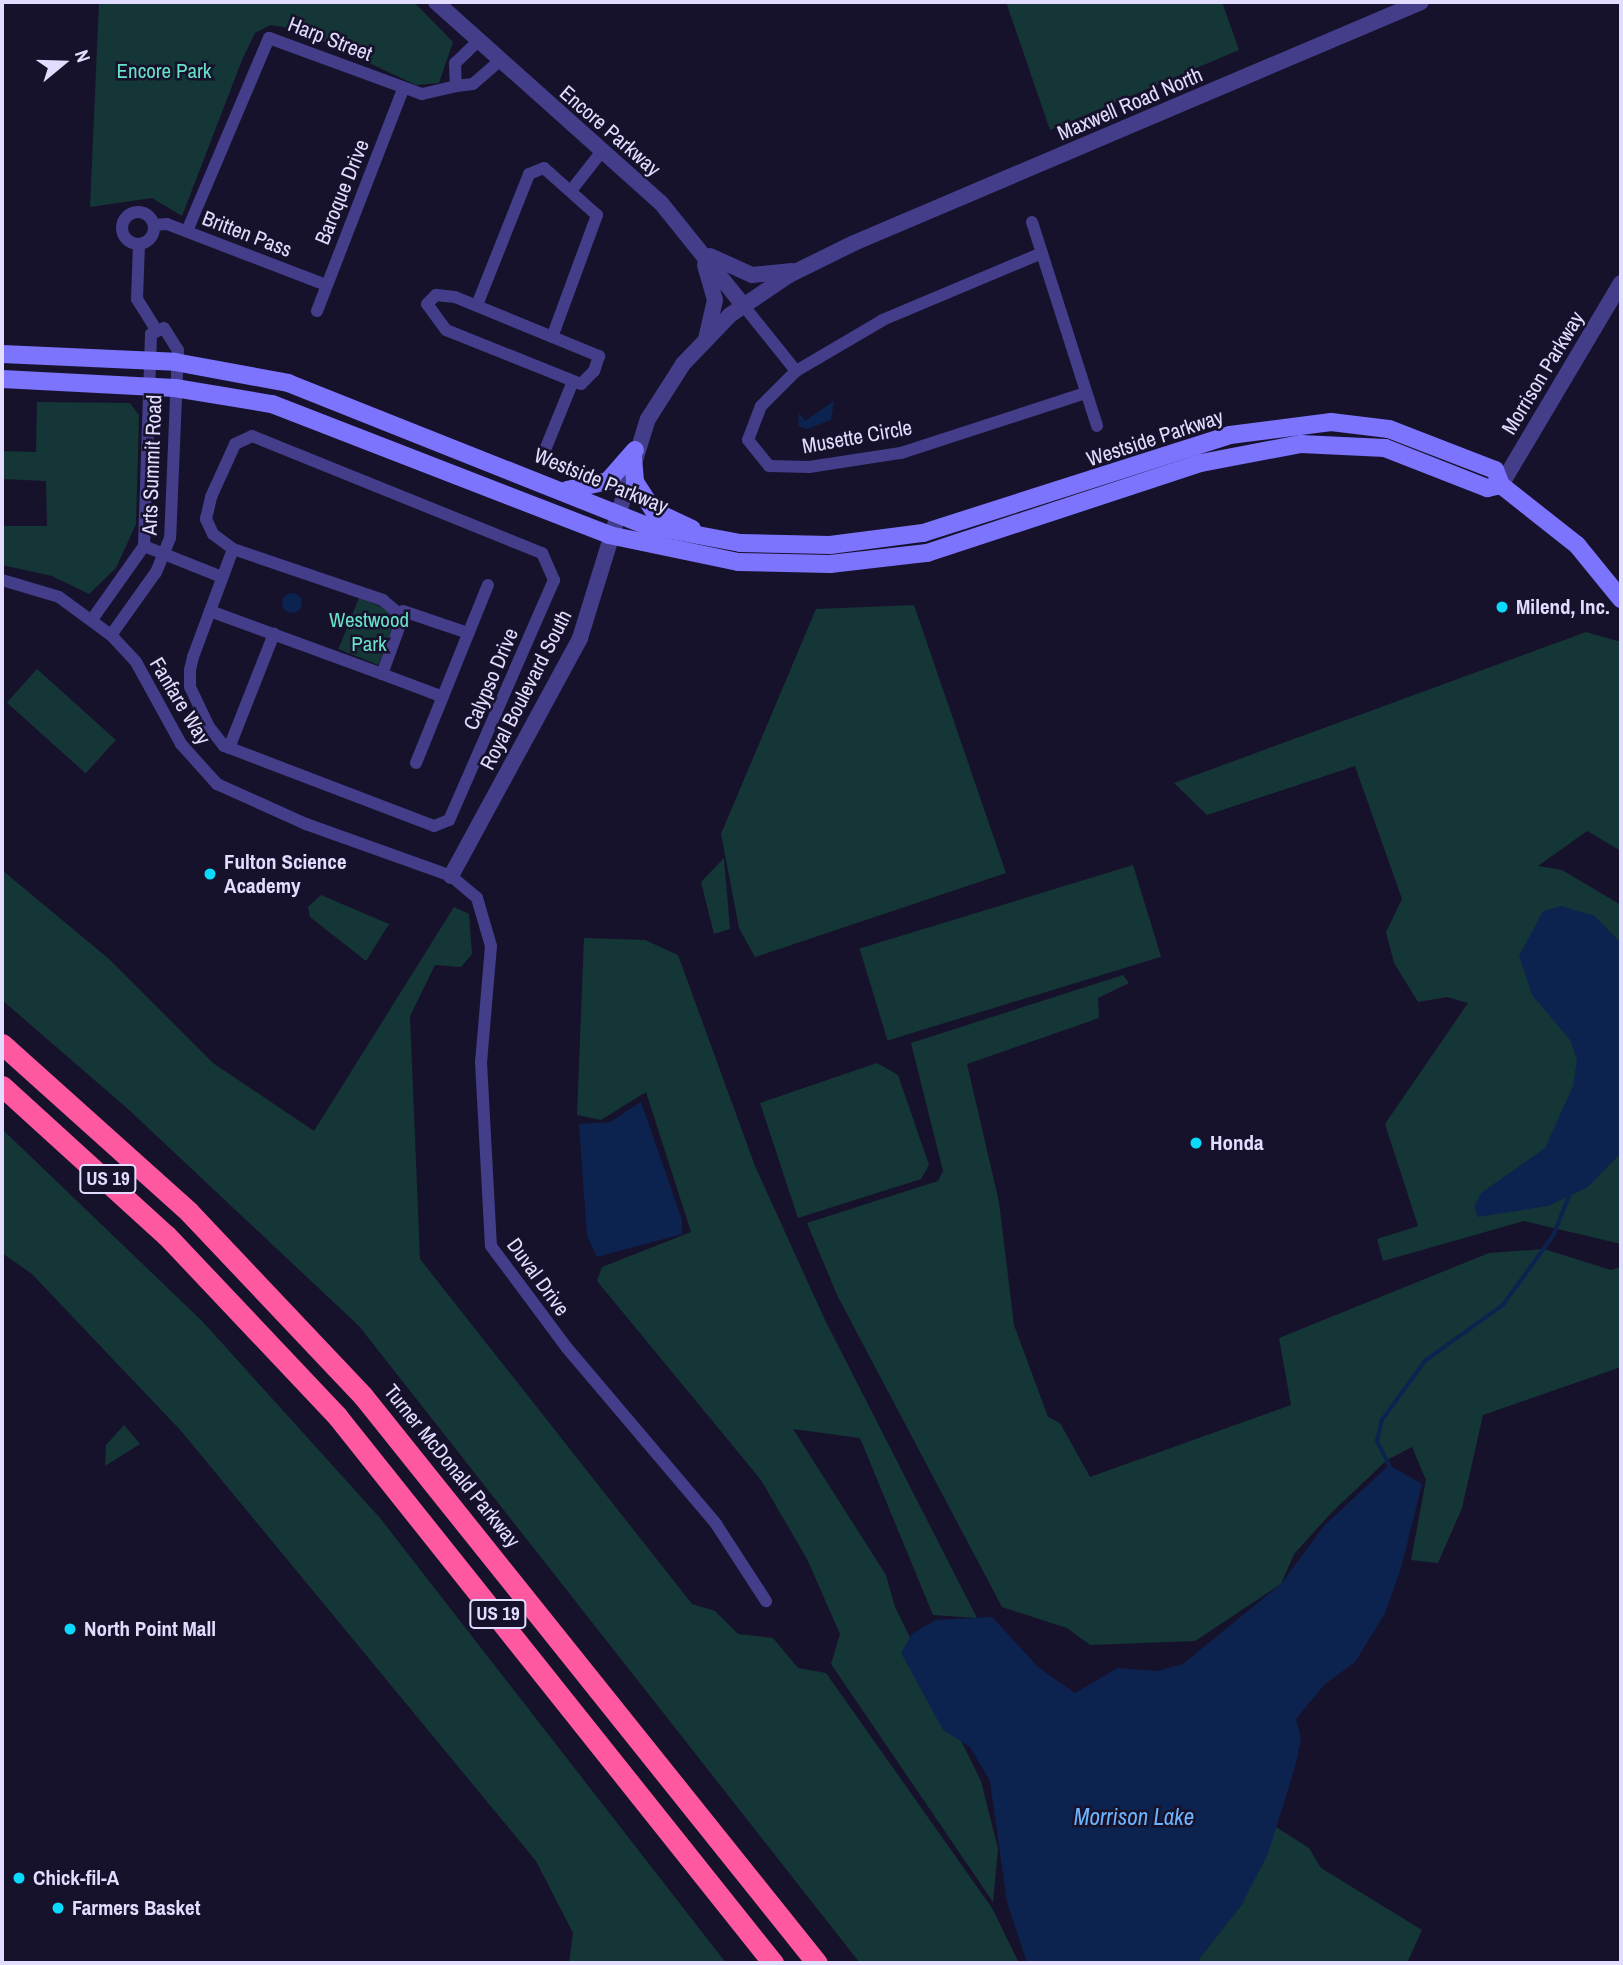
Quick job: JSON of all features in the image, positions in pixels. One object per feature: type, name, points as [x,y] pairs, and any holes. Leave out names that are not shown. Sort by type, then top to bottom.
[{"type":"highway","name":"Turner McDonald Parkway","points":[[2,1044],[189,1212],[363,1396],[817,1963]]},
{"type":"highway","name":"US 19","points":[[2,1086],[166,1235],[329,1406],[773,1963]]},
{"type":"main road","name":"Westside Parkway","points":[[2,354],[175,362],[304,388],[669,533],[729,541],[830,545],[923,533],[1195,444],[1300,424],[1361,425],[1421,436],[1495,470],[1501,485],[1577,545],[1621,599]]},
{"type":"main road","name":"Westside Parkway","points":[[2,379],[151,385],[313,416],[609,535],[738,562],[866,561],[995,534],[1201,463],[1321,443],[1385,448],[1487,488],[1501,485]]},
{"type":"main road","points":[[561,489],[608,481],[634,454]]},
{"type":"main road","points":[[634,454],[635,482],[654,511],[729,541]]},
{"type":"street","name":"Encore Parkway","points":[[436,2],[475,44],[603,150],[668,212],[703,252],[743,305]]},
{"type":"street","name":"Maxwell Road North","points":[[854,243],[1421,2]]},
{"type":"street","name":"Harp Street","points":[[187,231],[269,38],[403,89],[435,94],[456,86],[473,84],[497,63]]},
{"type":"street","points":[[456,86],[455,63],[475,44]]},
{"type":"street","name":"Baroque Drive","points":[[317,310],[403,89]]},
{"type":"street","points":[[573,188],[603,150]]},
{"type":"street","points":[[477,306],[529,174],[544,168],[573,188],[597,215],[597,229],[552,337]]},
{"type":"street","name":"Britten Pass","points":[[143,242],[123,233],[125,218],[139,211],[154,225],[187,231],[326,285]]},
{"type":"street","points":[[668,212],[714,286],[705,341]]},
{"type":"street","points":[[1032,222],[1097,426]]},
{"type":"street","points":[[154,225],[143,242],[136,281],[137,299],[155,328]]},
{"type":"street","name":"Royal Boulevard South","points":[[451,876],[580,638],[634,454],[659,397],[705,341],[743,305],[798,271],[854,243]]},
{"type":"street","points":[[703,252],[752,275],[798,271]]},
{"type":"street","name":"Musette Circle","points":[[1042,253],[883,320],[796,371],[752,419],[748,440],[769,466],[809,467],[901,453],[1086,393]]},
{"type":"street","name":"Morrison Parkway","points":[[1501,485],[1621,283]]},
{"type":"street","points":[[443,294],[552,337],[598,356],[588,378],[581,384],[446,330],[427,304],[443,294]]},
{"type":"street","points":[[743,305],[796,371]]},
{"type":"street","name":"Arts Summit Road","points":[[93,618],[144,546],[151,361],[155,328],[177,340],[166,553],[111,635]]},
{"type":"street","points":[[545,450],[573,381]]},
{"type":"street","name":"Calypso Drive","points":[[252,436],[542,553],[554,580],[442,825],[350,798],[229,748],[209,727],[190,687],[210,611],[233,549],[213,534],[207,509],[235,444],[252,436]]},
{"type":"street","points":[[144,546],[222,577]]},
{"type":"street","points":[[233,549],[468,633]]},
{"type":"street","name":"Fanfare Way","points":[[2,580],[43,590],[93,618],[111,635],[136,662],[181,744],[217,784],[306,824],[451,876]]},
{"type":"street","points":[[416,763],[488,585]]},
{"type":"street","points":[[210,611],[443,697]]},
{"type":"street","points":[[382,674],[402,611]]},
{"type":"street","points":[[229,748],[274,634]]},
{"type":"street","name":"Duval Drive","points":[[451,876],[477,898],[491,946],[481,1062],[491,1246],[567,1348],[716,1524],[766,1601]]},
{"type":"green space","name":"Encore Park","points":[[99,2],[414,2],[453,42],[439,83],[416,85],[297,29],[270,25],[255,33],[242,60],[182,216],[152,198],[90,207]]},
{"type":"green space","points":[[1006,2],[1222,2],[1239,50],[1050,130]]},
{"type":"green space","points":[[37,402],[130,403],[139,415],[136,524],[116,568],[89,594],[52,576],[2,565],[2,526],[47,526],[46,481],[2,479],[2,451],[36,452]]},
{"type":"green space","name":"Westwood Park","points":[[359,598],[399,614],[378,665],[338,649]]},
{"type":"green space","points":[[914,605],[1006,873],[755,957],[739,928],[721,834],[816,609]]},
{"type":"green space","points":[[1586,632],[1621,642],[1621,851],[1587,831],[1538,866],[1562,870],[1621,905],[1621,1244],[1524,1221],[1383,1261],[1377,1239],[1418,1226],[1385,1124],[1468,1003],[1447,997],[1418,1002],[1394,963],[1386,932],[1402,899],[1355,766],[1207,815],[1174,783]]},
{"type":"green space","points":[[37,669],[116,740],[86,773],[7,702]]},
{"type":"green space","points":[[724,858],[730,929],[714,934],[701,882]]},
{"type":"green space","points":[[1133,865],[1161,957],[888,1040],[859,949]]},
{"type":"green space","points":[[2,870],[109,959],[213,1063],[314,1131],[454,907],[469,914],[472,954],[461,967],[435,965],[410,1016],[420,1259],[692,1604],[715,1611],[738,1634],[773,1638],[798,1668],[826,1673],[992,1908],[1019,1963],[860,1963],[359,1326],[128,1109],[2,1000]]},
{"type":"green space","points":[[321,895],[389,924],[366,961],[310,917],[308,907]]},
{"type":"green space","points":[[584,938],[645,940],[678,955],[755,1166],[825,1320],[977,1618],[933,1615],[860,1438],[793,1429],[886,1575],[895,1607],[981,1781],[998,1849],[993,1902],[831,1664],[840,1634],[807,1559],[761,1480],[597,1281],[602,1267],[691,1232],[646,1092],[601,1120],[577,1115]]},
{"type":"green space","points":[[1123,975],[1129,983],[1098,998],[1099,1018],[967,1064],[999,1202],[1014,1325],[1048,1417],[1060,1423],[1090,1477],[1291,1405],[1279,1338],[1489,1253],[1544,1249],[1611,1270],[1621,1267],[1621,1367],[1483,1415],[1462,1508],[1438,1563],[1411,1560],[1426,1480],[1412,1447],[1387,1460],[1332,1512],[1294,1554],[1281,1584],[1195,1641],[1090,1645],[1067,1628],[1002,1607],[837,1295],[807,1223],[938,1181],[943,1171],[911,1043]]},
{"type":"green space","points":[[877,1063],[898,1075],[929,1165],[921,1179],[798,1218],[760,1103]]},
{"type":"green space","points":[[2,1129],[202,1321],[380,1518],[726,1963],[569,1963],[573,1933],[536,1861],[182,1432],[32,1274],[2,1253]]},
{"type":"green space","points":[[124,1425],[140,1444],[105,1466],[106,1445]]},
{"type":"green space","points":[[1276,1827],[1309,1848],[1321,1868],[1422,1930],[1407,1963],[1196,1963],[1242,1904]]},
{"type":"water","points":[[834,401],[831,420],[807,429],[798,426],[799,413],[805,421]]},
{"type":"water","points":[[292,593],[299,596],[302,603],[299,610],[292,613],[285,610],[282,603],[285,596]]},
{"type":"water","points":[[1561,906],[1595,916],[1621,943],[1621,1153],[1588,1187],[1548,1206],[1478,1217],[1474,1207],[1481,1193],[1545,1148],[1573,1086],[1577,1060],[1570,1040],[1532,995],[1519,956],[1543,911]]},
{"type":"water","points":[[641,1102],[682,1220],[682,1234],[597,1257],[587,1236],[579,1124],[610,1122]]},
{"type":"water","name":"Morrison Lake","points":[[1389,1465],[1422,1484],[1401,1568],[1385,1613],[1355,1662],[1324,1685],[1296,1719],[1301,1739],[1295,1767],[1268,1854],[1242,1904],[1196,1963],[1027,1963],[1007,1902],[990,1781],[970,1747],[943,1730],[901,1653],[912,1634],[936,1620],[992,1617],[1039,1668],[1075,1693],[1118,1668],[1157,1671],[1183,1664],[1281,1584],[1324,1526]]},
{"type":"waterway","points":[[1389,1465],[1377,1441],[1382,1420],[1425,1361],[1503,1305],[1553,1236],[1569,1196]]},
{"type":"place","name":"Milend, Inc.","points":[[1502,607]]},
{"type":"place","name":"Fulton Science Academy","points":[[210,874]]},
{"type":"place","name":"Honda","points":[[1196,1143]]},
{"type":"place","name":"North Point Mall","points":[[70,1629]]},
{"type":"place","name":"Chick-fil-A","points":[[19,1878]]},
{"type":"place","name":"Farmers Basket","points":[[58,1908]]}]
